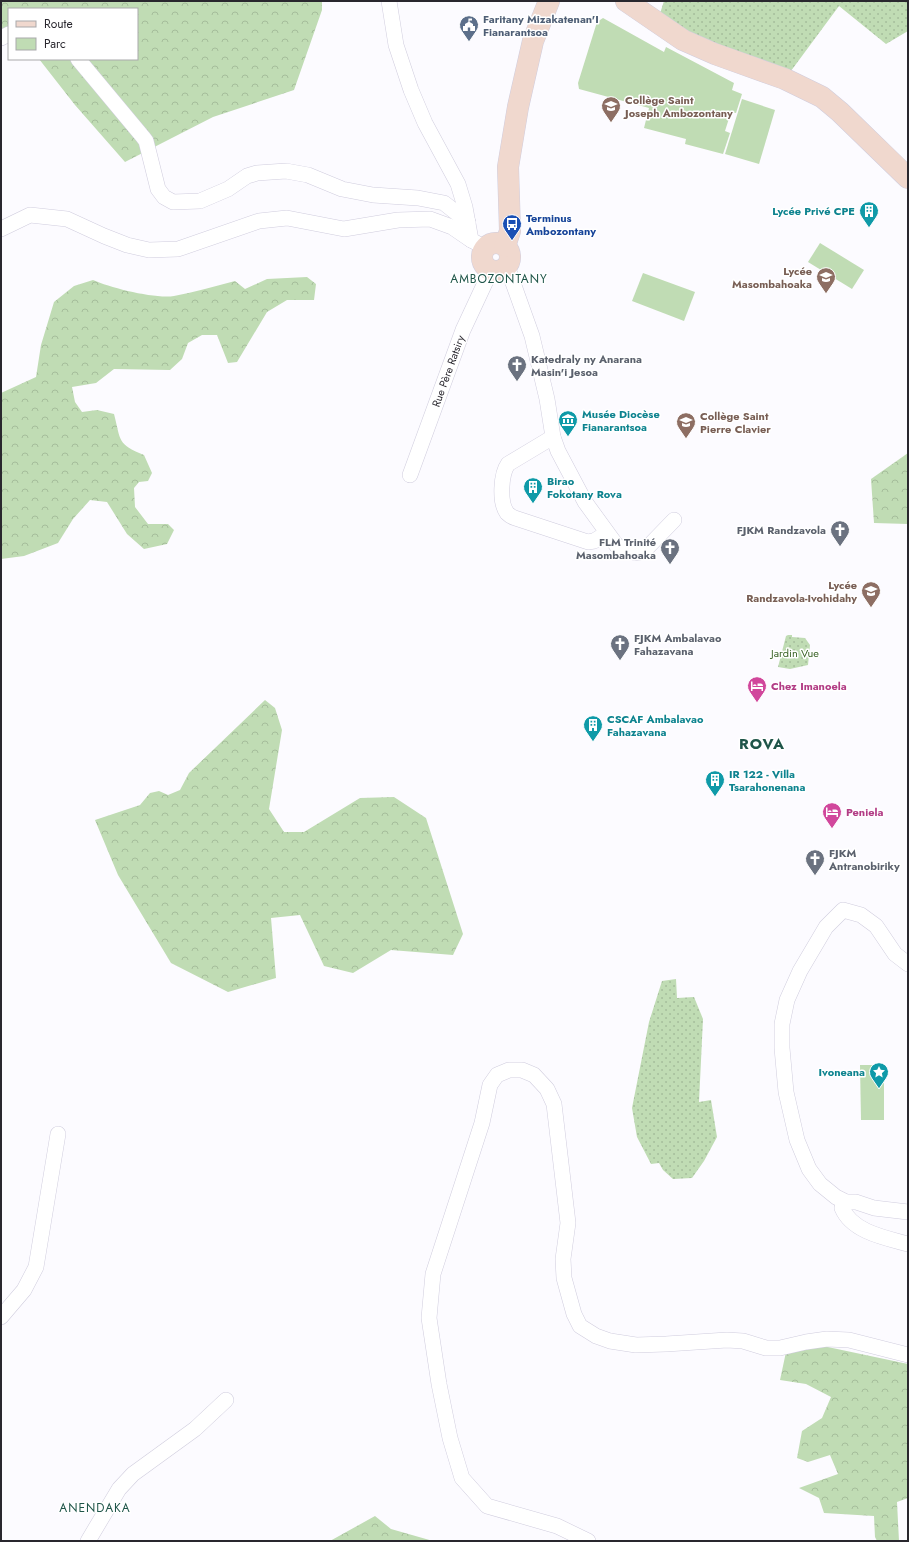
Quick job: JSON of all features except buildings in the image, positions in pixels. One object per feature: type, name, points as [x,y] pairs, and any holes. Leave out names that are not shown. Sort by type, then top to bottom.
[{"type":"street","points":[[389,1],[396,45],[411,90],[425,123],[458,184],[468,222]]},
{"type":"street","points":[[492,254],[510,231],[508,167],[518,108],[534,41],[549,1]]},
{"type":"street","points":[[626,1],[683,40],[715,54],[786,79],[822,97],[840,112],[908,178]]},
{"type":"street","points":[[79,60],[146,141],[158,189],[164,197],[173,202],[200,201],[228,189],[247,176],[257,173],[286,171],[308,175],[342,189],[373,195],[418,198],[444,202],[468,222],[492,254],[532,336],[547,399],[553,437],[558,451],[586,502],[617,546],[637,553],[644,551],[674,520]]},
{"type":"street","points":[[1,229],[30,216],[67,219],[127,245],[150,250],[178,249],[259,221],[287,218],[344,229],[398,220],[430,220],[452,227],[492,254]]},
{"type":"street","name":"Rue Père Ratsiry","points":[[410,475],[464,326],[492,254]]},
{"type":"street","points":[[553,437],[508,464],[504,470],[502,478],[503,504],[508,514],[515,518],[588,542],[594,541],[607,532]]},
{"type":"street","points":[[908,964],[895,954],[876,926],[861,915],[843,910],[826,927],[800,971],[787,1000],[782,1024],[782,1048],[786,1092],[797,1140],[809,1169],[820,1184],[836,1197],[846,1202],[856,1202],[874,1208],[908,1212]]},
{"type":"street","points":[[588,1541],[557,1526],[487,1506],[462,1478],[450,1438],[439,1384],[429,1318],[433,1274],[482,1123],[490,1085],[497,1075],[509,1070],[522,1070],[534,1075],[547,1089],[554,1104],[568,1223],[563,1259],[564,1278],[574,1314],[580,1326],[596,1336],[610,1341],[636,1345],[727,1340],[743,1341],[766,1348],[780,1348],[827,1339],[850,1340],[908,1355]]},
{"type":"street","points":[[1,1316],[24,1290],[36,1268],[58,1134]]},
{"type":"street","points":[[846,1202],[842,1208],[845,1215],[863,1229],[875,1235],[908,1244]]},
{"type":"street","points":[[88,1541],[119,1489],[133,1474],[195,1429],[226,1400]]},
{"type":"green space","points":[[1,1],[322,1],[322,10],[294,90],[213,117],[125,162],[75,105],[40,60],[138,60],[138,8],[8,8],[8,34],[1,32]]},
{"type":"green space","points":[[664,1],[908,1],[908,31],[886,44],[839,6],[785,79],[657,23]]},
{"type":"green space","points":[[603,18],[664,52],[666,47],[734,83],[732,90],[742,94],[736,113],[731,112],[725,131],[730,133],[723,154],[685,144],[686,139],[644,128],[649,108],[579,89],[578,83],[597,22]]},
{"type":"green space","points":[[742,99],[775,110],[759,164],[725,154]]},
{"type":"green space","points":[[820,243],[864,270],[852,289],[808,262]]},
{"type":"green space","points":[[643,273],[695,292],[684,321],[632,301]]},
{"type":"green space","points":[[307,277],[316,284],[314,300],[287,300],[267,312],[237,362],[228,363],[217,335],[202,335],[188,343],[182,359],[170,370],[114,369],[96,383],[72,387],[75,402],[82,412],[97,410],[114,414],[119,436],[124,444],[144,455],[152,473],[148,481],[139,482],[134,488],[135,507],[148,524],[168,524],[174,530],[167,544],[144,549],[127,534],[107,502],[90,500],[73,519],[58,543],[24,556],[1,559],[1,393],[36,377],[41,345],[54,302],[74,286],[93,280],[133,292],[166,297],[235,281],[245,289],[267,279]]},
{"type":"green space","points":[[908,453],[908,524],[874,523],[871,479]]},
{"type":"green space","name":"Jardin Vue","points":[[792,635],[792,637],[805,638],[810,645],[808,665],[790,669],[778,667],[786,636]]},
{"type":"green space","points":[[265,700],[275,708],[282,730],[269,809],[284,832],[304,832],[360,798],[394,797],[426,818],[463,934],[453,955],[391,950],[353,973],[324,966],[300,915],[271,918],[276,978],[228,992],[171,963],[118,875],[95,820],[140,805],[150,793],[159,791],[168,795],[180,790],[189,773]]},
{"type":"green space","points":[[676,979],[677,998],[694,997],[703,1019],[699,1102],[711,1100],[717,1137],[704,1161],[692,1178],[673,1179],[663,1170],[659,1163],[651,1164],[637,1137],[632,1108],[649,1022],[662,981]]},
{"type":"green space","points":[[860,1065],[884,1065],[884,1120],[861,1120]]},
{"type":"green space","points":[[823,1346],[908,1364],[908,1498],[897,1502],[899,1541],[877,1541],[875,1537],[874,1516],[824,1513],[819,1498],[799,1488],[838,1474],[830,1455],[808,1462],[797,1458],[802,1431],[822,1418],[831,1397],[806,1384],[780,1380],[786,1352]]},
{"type":"green space","points":[[375,1516],[391,1529],[433,1541],[330,1541]]},
{"type":"place","name":"Faritany Mizakatenan'I Fianarantsoa","points":[[469,42]]},
{"type":"place","name":"Collège Saint Joseph Ambozontany","points":[[611,123]]},
{"type":"place","name":"Lycée Privé CPE","points":[[869,228]]},
{"type":"place","name":"Terminus Ambozontany","points":[[512,241]]},
{"type":"place","name":"Lycée Masombahoaka","points":[[826,294]]},
{"type":"place","name":"Katedraly ny Anarana Masin'i Jesoa","points":[[517,382]]},
{"type":"place","name":"Musée Diocèse Fianarantsoa","points":[[568,437]]},
{"type":"place","name":"Collège Saint Pierre Clavier","points":[[686,439]]},
{"type":"place","name":"Birao Fokotany Rova","points":[[533,504]]},
{"type":"place","name":"FJKM Randzavola","points":[[840,547]]},
{"type":"place","name":"FLM Trinité Masombahoaka","points":[[670,565]]},
{"type":"place","name":"Lycée Randzavola-Ivohidahy","points":[[871,608]]},
{"type":"place","name":"FJKM Ambalavao Fahazavana","points":[[620,661]]},
{"type":"place","name":"Chez Imanoela","points":[[757,703]]},
{"type":"place","name":"CSCAF Ambalavao Fahazavana","points":[[593,742]]},
{"type":"place","name":"IR 122 - Villa Tsarahonenana","points":[[715,797]]},
{"type":"place","name":"Peniela","points":[[832,829]]},
{"type":"place","name":"FJKM Antranobiriky","points":[[815,876]]},
{"type":"place","name":"Ivoneana","points":[[879,1089]]},
{"type":"district","name":"AMBOZONTANY","points":[[499,279]]},
{"type":"district","name":"ROVA","points":[[762,744]]},
{"type":"district","name":"ANENDAKA","points":[[95,1508]]}]
